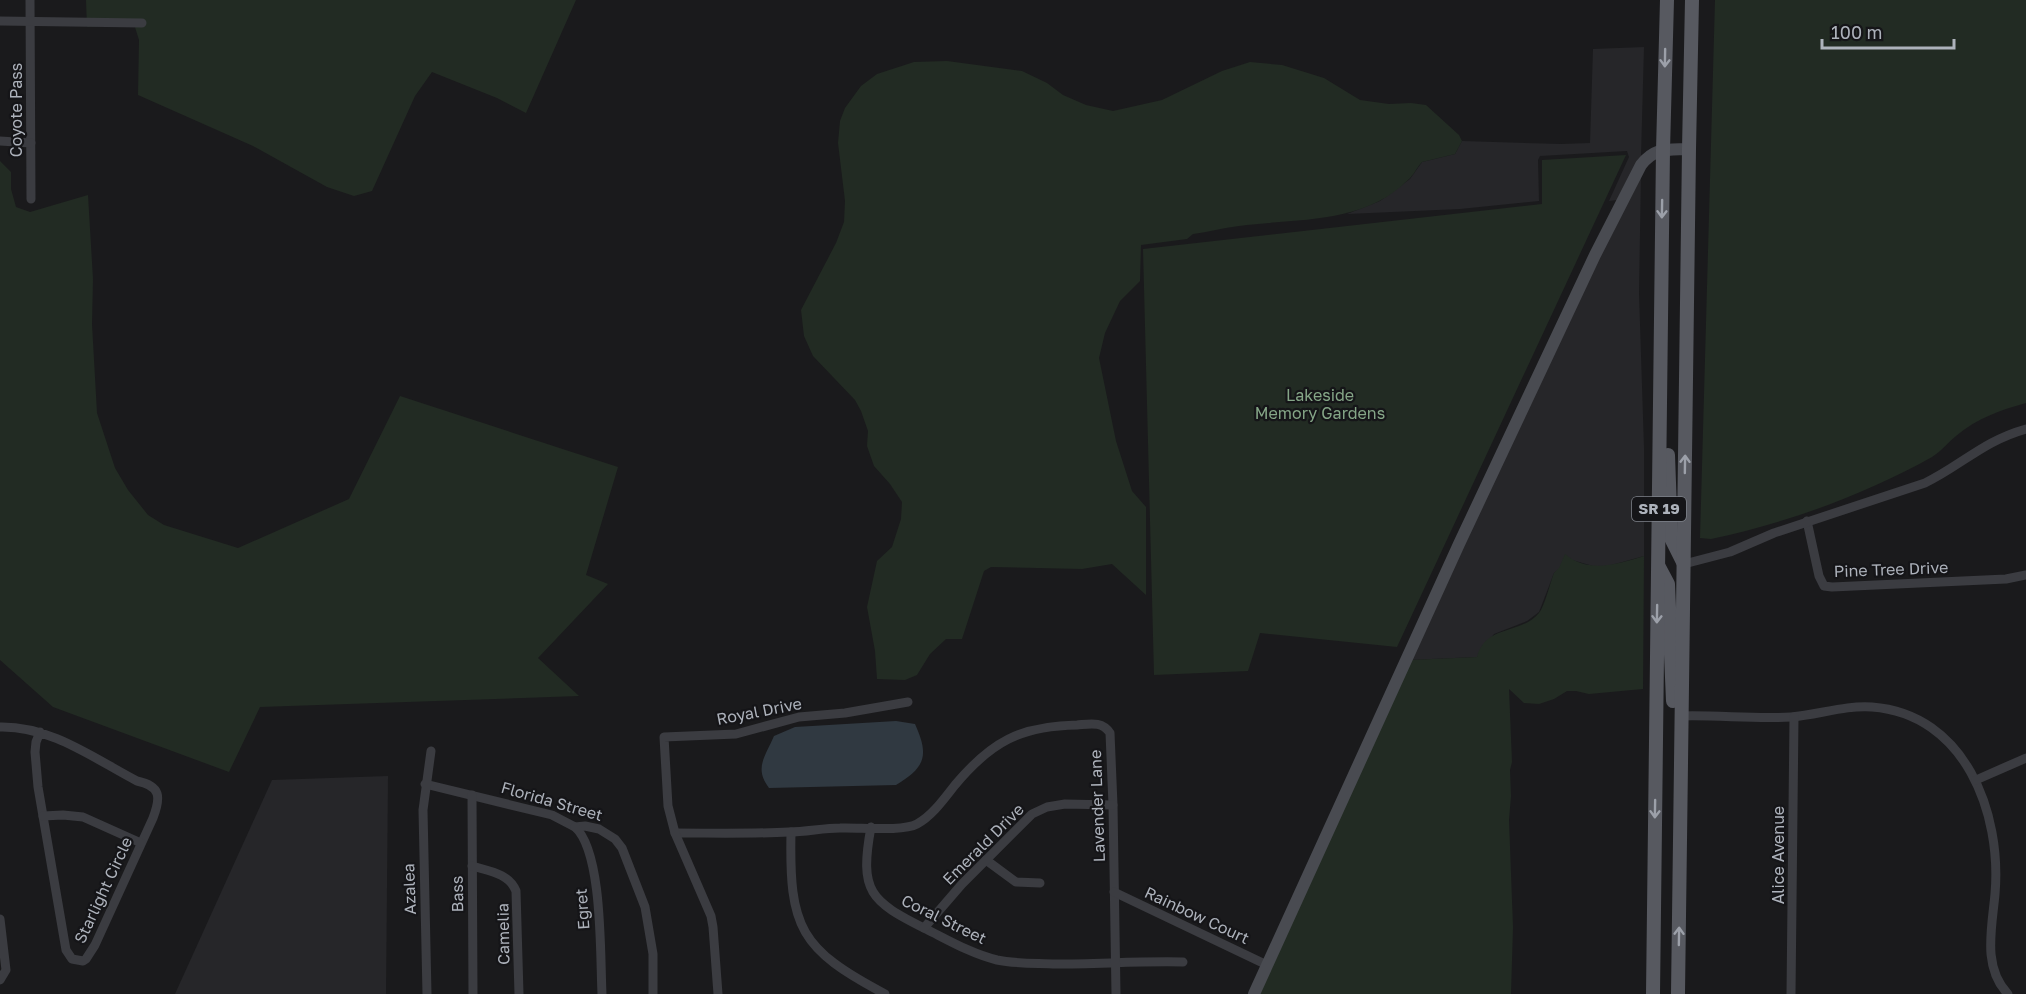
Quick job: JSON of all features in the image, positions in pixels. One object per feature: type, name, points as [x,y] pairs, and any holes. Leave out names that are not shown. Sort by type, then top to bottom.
[{"type":"main road","name":"SR 19","points":[[1653,994],[1663,150],[1667,0]]},
{"type":"main road","name":"SR 19","points":[[1678,994],[1692,0]]},
{"type":"main road","points":[[1660,411],[1666,425],[1671,538],[1684,564]]},
{"type":"main road","points":[[1658,564],[1668,584],[1675,762],[1681,780]]},
{"type":"street","name":"Coyote Pass","points":[[30,0],[31,199]]},
{"type":"street","points":[[0,21],[142,23]]},
{"type":"street","points":[[0,141],[31,143]]},
{"type":"street","points":[[1254,994],[1459,544],[1605,234],[1641,165],[1649,155],[1663,150],[1689,149]]},
{"type":"street","points":[[1684,564],[1730,552],[1807,521],[1924,483],[1997,439],[2026,429]]},
{"type":"street","name":"Pine Tree Drive","points":[[1807,521],[1819,576],[1824,586],[2006,579],[2026,575]]},
{"type":"street","name":"Royal Drive","points":[[718,994],[711,916],[675,833],[668,806],[664,737],[736,734],[799,717],[845,713],[908,702]]},
{"type":"street","points":[[1682,716],[1794,717],[1853,707],[1884,708],[1919,720],[1947,740],[1965,761],[1976,780],[1986,808],[1992,839],[1996,885],[1991,931],[1992,966],[1996,978],[2008,994]]},
{"type":"street","name":"Alice Avenue","points":[[1791,994],[1794,717]]},
{"type":"street","name":"Lavender Lane","points":[[675,833],[791,832],[839,828],[907,827],[918,824],[930,814],[982,756],[996,745],[1026,731],[1067,725],[1100,725],[1110,733],[1116,994]]},
{"type":"street","name":"Starlight Circle","points":[[0,727],[18,727],[40,732],[78,748],[137,781],[153,786],[157,798],[157,809],[95,945],[87,959],[77,962],[66,950],[43,816],[35,752],[40,732]]},
{"type":"street","name":"Azalea","points":[[427,994],[422,836],[425,784],[431,752]]},
{"type":"street","points":[[1976,780],[2026,758]]},
{"type":"street","name":"Florida Street","points":[[425,784],[552,815],[575,827],[585,826],[608,833],[622,848],[645,907],[653,954],[653,994]]},
{"type":"street","name":"Bass","points":[[472,795],[473,994]]},
{"type":"street","name":"Emerald Drive","points":[[924,928],[1032,814],[1065,804],[1113,805]]},
{"type":"street","points":[[43,816],[63,814],[83,817],[141,843]]},
{"type":"street","name":"Egret","points":[[575,827],[584,838],[593,868],[602,994]]},
{"type":"street","name":"Coral Street","points":[[871,827],[866,861],[867,876],[874,896],[902,917],[973,952],[1002,961],[1040,963],[1183,962]]},
{"type":"street","points":[[791,832],[791,883],[794,906],[802,927],[821,952],[834,964],[885,994]]},
{"type":"street","points":[[986,860],[1016,882],[1040,883]]},
{"type":"street","name":"Camelia","points":[[472,866],[503,876],[514,885],[519,994]]},
{"type":"street","name":"Rainbow Court","points":[[1114,892],[1267,965]]},
{"type":"street","points":[[0,919],[6,970],[0,980]]},
{"type":"shaded area","points":[[1644,47],[1641,156],[1617,200],[1609,201],[1629,157],[1627,151],[1540,156],[1538,160],[1539,201],[1460,209],[1347,214],[1380,201],[1410,179],[1422,162],[1455,154],[1462,141],[1590,143],[1593,49]]},
{"type":"shaded area","points":[[1641,174],[1639,293],[1644,448],[1644,556],[1608,566],[1593,566],[1572,560],[1554,573],[1539,612],[1527,621],[1494,634],[1477,657],[1410,660],[1599,257]]},
{"type":"shaded area","points":[[896,721],[915,724],[923,752],[919,766],[896,785],[769,788],[762,774],[762,762],[774,736],[795,727]]},
{"type":"shaded area","points":[[388,776],[386,994],[175,994],[272,780]]},
{"type":"green space","points":[[86,0],[576,0],[526,113],[497,98],[432,72],[415,96],[372,191],[354,196],[327,187],[253,146],[138,95],[139,40],[134,24],[87,27]]},
{"type":"green space","points":[[1715,0],[2026,0],[2026,403],[1981,419],[1953,438],[1932,457],[1879,484],[1796,516],[1711,539],[1700,538]]},
{"type":"green space","points":[[947,61],[1022,71],[1047,83],[1063,95],[1086,105],[1113,111],[1162,100],[1222,71],[1250,62],[1282,65],[1324,78],[1360,100],[1426,105],[1459,135],[1462,141],[1455,154],[1422,162],[1410,178],[1390,195],[1350,212],[1306,220],[1233,227],[1193,234],[1187,239],[1141,245],[1140,281],[1120,301],[1105,333],[1099,358],[1116,441],[1132,491],[1146,507],[1146,595],[1112,564],[1082,569],[991,567],[984,571],[962,639],[946,639],[930,654],[917,675],[905,680],[877,679],[875,651],[867,607],[877,561],[892,547],[901,519],[902,502],[874,466],[867,446],[868,431],[855,400],[813,356],[804,336],[801,310],[836,243],[844,222],[845,201],[838,143],[840,121],[845,108],[861,86],[877,74],[914,62]]},
{"type":"green space","name":"Lakeside Memory Gardens","points":[[1626,155],[1397,647],[1260,633],[1248,671],[1154,675],[1143,249],[1542,204],[1542,160]]},
{"type":"green space","points":[[0,161],[11,172],[11,189],[16,207],[30,212],[88,195],[97,413],[115,468],[128,490],[148,515],[164,525],[238,548],[349,499],[400,396],[618,467],[586,575],[608,584],[538,658],[579,696],[260,707],[229,772],[53,707],[0,660]]},
{"type":"green space","points":[[1565,554],[1583,564],[1593,566],[1614,564],[1644,556],[1643,689],[1589,694],[1567,691],[1539,704],[1524,703],[1509,689],[1512,762],[1509,820],[1513,927],[1511,994],[1260,994],[1410,660],[1477,657],[1488,639],[1532,620],[1541,609],[1554,573],[1559,568]]}]
